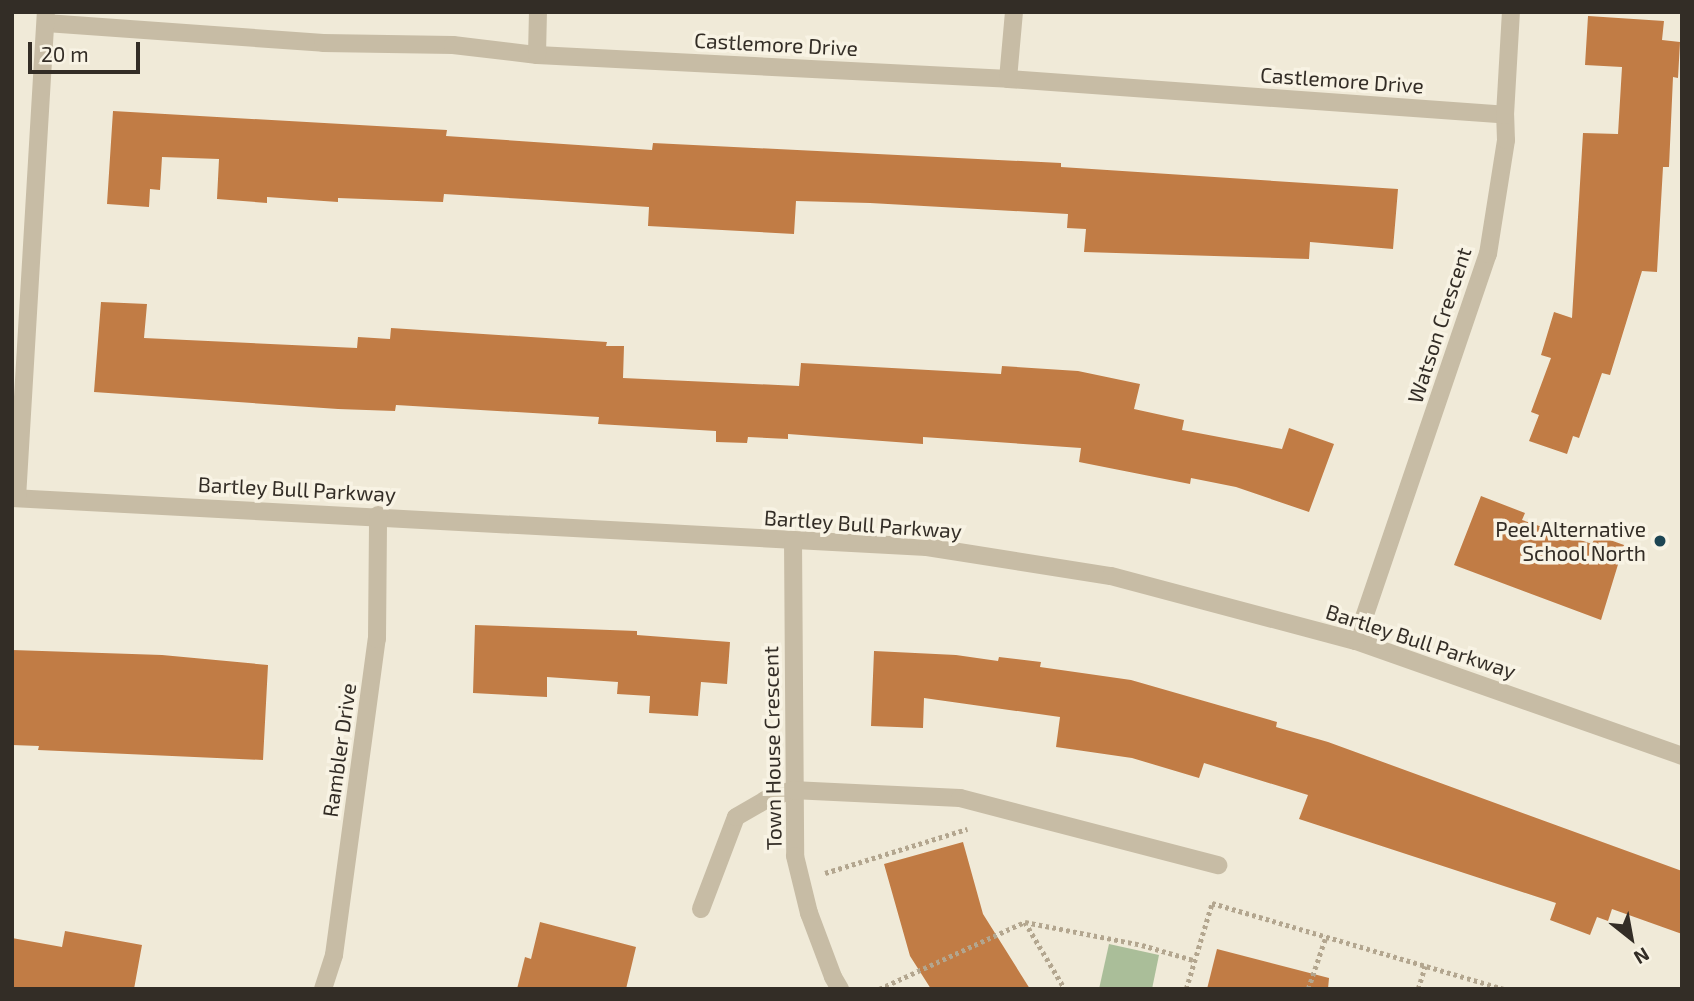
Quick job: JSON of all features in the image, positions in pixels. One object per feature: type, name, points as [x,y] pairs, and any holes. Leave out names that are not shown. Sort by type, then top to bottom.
[{"type":"street","points":[[537,55],[538,12]]},
{"type":"street","points":[[1008,79],[1014,12]]},
{"type":"street","name":"Watson Crescent","points":[[1356,641],[1488,254],[1506,139],[1504,115],[1511,12]]},
{"type":"street","points":[[15,498],[46,17]]},
{"type":"street","name":"Castlemore Drive","points":[[46,17],[323,43],[453,45],[537,55],[1008,79],[1504,115]]},
{"type":"street","name":"Bartley Bull Parkway","points":[[15,498],[378,515],[927,547],[1111,576],[1356,641],[1682,756]]},
{"type":"street","name":"Rambler Drive","points":[[323,989],[334,956],[377,639],[378,515]]},
{"type":"street","name":"Town House Crescent","points":[[793,540],[792,790],[795,856],[809,913],[833,978],[840,989]]},
{"type":"street","points":[[701,909],[736,817],[765,800],[792,790],[960,798],[1218,865]]},
{"type":"path","points":[[801,881],[1017,813]]},
{"type":"path","points":[[1186,989],[1212,903],[1504,989]]},
{"type":"path","points":[[879,989],[1025,922],[1143,945],[1193,960]]},
{"type":"path","points":[[1025,922],[1065,989]]},
{"type":"path","points":[[1308,989],[1326,936]]},
{"type":"path","points":[[1418,989],[1425,966]]},
{"type":"green space","points":[[1109,944],[1159,955],[1152,989],[1099,989]]},
{"type":"building","points":[[1588,16],[1664,21],[1662,40],[1680,42],[1678,78],[1673,77],[1669,167],[1663,167],[1657,272],[1642,271],[1610,375],[1602,373],[1579,438],[1573,436],[1567,454],[1529,441],[1539,415],[1531,412],[1551,358],[1541,355],[1554,312],[1572,318],[1583,133],[1618,134],[1622,67],[1585,65]]},
{"type":"building","points":[[113,111],[447,130],[446,136],[652,150],[653,143],[1061,163],[1061,167],[1398,189],[1393,249],[1310,242],[1309,259],[1084,252],[1086,229],[1067,228],[1068,214],[870,203],[796,201],[794,234],[648,226],[649,207],[444,194],[443,202],[338,198],[338,202],[267,197],[267,203],[217,199],[219,159],[162,157],[160,190],[150,189],[149,207],[107,204]]},
{"type":"building","points":[[101,302],[147,304],[144,338],[357,348],[358,337],[390,339],[391,328],[607,342],[606,346],[624,346],[623,378],[799,386],[801,363],[1001,374],[1002,366],[1078,371],[1140,384],[1134,409],[1184,420],[1182,430],[1282,449],[1289,428],[1334,444],[1309,512],[1236,487],[1191,478],[1190,484],[1079,462],[1081,448],[923,437],[923,444],[788,434],[788,439],[748,437],[747,443],[716,442],[716,431],[598,424],[599,417],[396,405],[395,411],[338,409],[94,392]]},
{"type":"building","points":[[1481,496],[1525,513],[1522,520],[1592,544],[1596,535],[1624,545],[1601,620],[1454,565]]},
{"type":"building","points":[[475,625],[637,631],[637,635],[730,642],[727,684],[701,682],[698,716],[649,713],[650,696],[617,694],[618,682],[547,677],[547,697],[473,693]]},
{"type":"building","points":[[12,650],[162,655],[268,665],[263,760],[38,750],[39,746],[12,745]]},
{"type":"building","points":[[874,651],[956,655],[998,661],[999,657],[1041,662],[1040,667],[1131,680],[1277,722],[1276,727],[1328,742],[1682,871],[1682,934],[1612,909],[1608,921],[1597,917],[1590,935],[1550,920],[1556,903],[1299,819],[1308,795],[1204,763],[1199,778],[1132,758],[1056,747],[1060,717],[924,698],[923,728],[871,726]]},
{"type":"building","points":[[963,842],[983,914],[1030,989],[931,989],[910,956],[884,864]]},
{"type":"building","points":[[540,922],[636,947],[626,989],[517,989],[525,957],[531,959]]},
{"type":"building","points":[[65,931],[142,945],[134,989],[12,989],[12,938],[62,947]]},
{"type":"building","points":[[1217,949],[1329,978],[1328,989],[1207,989]]},
{"type":"place","name":"Peel Alternative School North","points":[[1660,541]]}]
